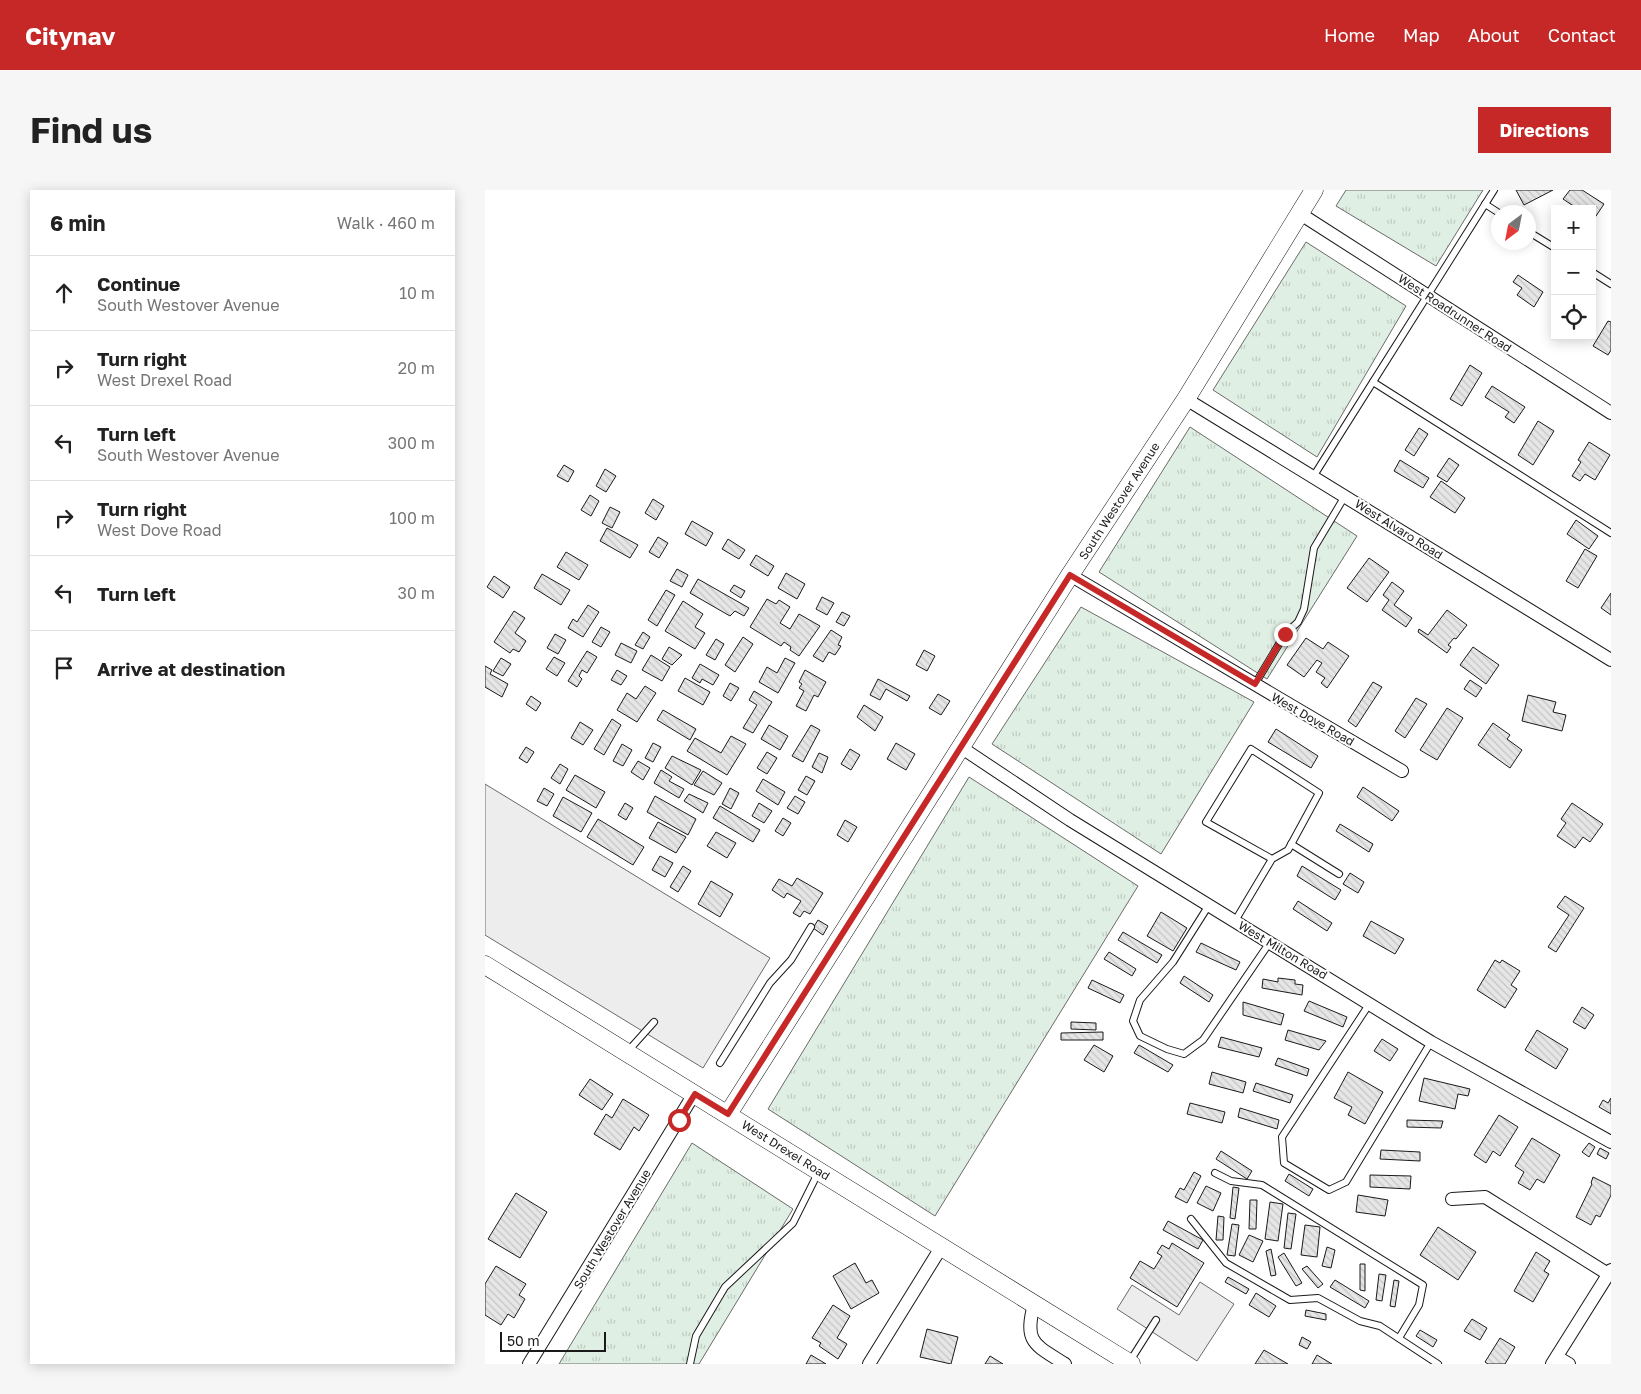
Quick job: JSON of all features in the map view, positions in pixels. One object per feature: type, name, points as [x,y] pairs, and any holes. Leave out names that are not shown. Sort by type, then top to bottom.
[{"type":"street","name":"South Westover Avenue","points":[[728,1114],[1070,575],[1186,399],[1314,190]]},
{"type":"street","name":"West Roadrunner Road","points":[[1299,213],[1611,413]]},
{"type":"street","name":"West Alvaro Road","points":[[1186,399],[1611,660]]},
{"type":"street","name":"West Dove Road","points":[[1070,575],[1401,770]]},
{"type":"street","name":"West Milton Road","points":[[962,748],[1070,820],[1431,1042],[1611,1142]]},
{"type":"street","name":"West Drexel Road","points":[[485,966],[819,1170],[1129,1363]]},
{"type":"street","name":"South Westover Avenue","points":[[529,1364],[695,1094]]},
{"type":"street","points":[[1452,1199],[1485,1197],[1610,1273],[1555,1360],[1569,1364]]},
{"type":"street","points":[[869,1364],[941,1246]]},
{"type":"street","points":[[1034,1304],[1029,1324],[1030,1336],[1040,1348],[1065,1364]]},
{"type":"lane","points":[[1313,477],[1494,190]]},
{"type":"lane","points":[[1485,204],[1491,208]]},
{"type":"lane","points":[[1536,236],[1551,246]]},
{"type":"lane","points":[[1596,275],[1611,284]]},
{"type":"lane","points":[[1373,382],[1611,533]]},
{"type":"lane","points":[[1255,684],[1285,634],[1298,622],[1304,609],[1314,548],[1345,496]]},
{"type":"lane","points":[[1235,921],[1272,860],[1288,850],[1319,793],[1251,749],[1206,822],[1272,860]]},
{"type":"lane","points":[[1291,844],[1339,874]]},
{"type":"lane","points":[[1210,905],[1173,962],[1140,1000],[1133,1021],[1140,1036],[1167,1049],[1184,1054],[1197,1045],[1203,1040],[1270,942]]},
{"type":"lane","points":[[720,1063],[769,983],[791,960],[811,927]]},
{"type":"lane","points":[[1370,1003],[1282,1137],[1284,1163],[1329,1190],[1346,1182],[1431,1042]]},
{"type":"lane","points":[[627,1052],[654,1022]]},
{"type":"lane","points":[[690,1364],[696,1336],[725,1287],[793,1223],[819,1170]]},
{"type":"lane","points":[[1215,1173],[1231,1181],[1262,1185],[1423,1285],[1419,1306],[1399,1338]]},
{"type":"lane","points":[[1191,1219],[1226,1263],[1234,1268],[1290,1300],[1318,1298],[1360,1321],[1380,1326],[1438,1364]]},
{"type":"lane","points":[[1129,1363],[1156,1320]]},
{"type":"green space","points":[[1346,190],[1483,190],[1436,266],[1336,206]]},
{"type":"green space","points":[[1306,242],[1406,306],[1317,457],[1213,390]]},
{"type":"green space","points":[[1190,427],[1357,536],[1267,679],[1099,572]]},
{"type":"green space","points":[[1081,607],[1254,702],[1161,854],[992,744]]},
{"type":"green space","points":[[969,777],[1138,886],[935,1216],[768,1109]]},
{"type":"green space","points":[[692,1143],[793,1209],[699,1364],[559,1364]]},
{"type":"shaded area","points":[[485,784],[770,958],[703,1068],[485,935]]},
{"type":"shaded area","points":[[1200,1282],[1234,1304],[1197,1361],[1117,1309],[1132,1285],[1179,1315]]},
{"type":"building","points":[[1516,190],[1553,190],[1524,205]]},
{"type":"building","points":[[1570,190],[1582,190],[1604,204],[1596,216],[1596,205],[1572,205],[1563,199]]},
{"type":"building","points":[[1518,275],[1543,292],[1534,307],[1517,295],[1522,288],[1513,282]]},
{"type":"building","points":[[1608,321],[1611,322],[1611,350],[1608,355],[1593,346]]},
{"type":"building","points":[[1470,365],[1482,373],[1462,406],[1450,399]]},
{"type":"building","points":[[1492,386],[1525,407],[1514,423],[1505,417],[1509,412],[1485,397]]},
{"type":"building","points":[[1538,421],[1554,431],[1533,465],[1518,455]]},
{"type":"building","points":[[1419,428],[1428,434],[1414,456],[1405,450]]},
{"type":"building","points":[[1589,442],[1610,455],[1595,480],[1585,474],[1580,481],[1572,476],[1581,462],[1578,460]]},
{"type":"building","points":[[1449,458],[1459,465],[1447,482],[1437,476]]},
{"type":"building","points":[[1400,460],[1429,478],[1423,488],[1394,471]]},
{"type":"building","points":[[564,465],[574,471],[568,482],[557,476]]},
{"type":"building","points":[[605,469],[616,476],[606,492],[596,486]]},
{"type":"building","points":[[1441,481],[1465,498],[1455,513],[1430,497]]},
{"type":"building","points":[[590,495],[599,501],[591,516],[581,510]]},
{"type":"building","points":[[653,499],[664,506],[656,520],[645,513]]},
{"type":"building","points":[[610,507],[620,512],[612,528],[602,523]]},
{"type":"building","points":[[1576,520],[1598,536],[1589,549],[1567,534]]},
{"type":"building","points":[[692,521],[713,533],[706,546],[685,534]]},
{"type":"building","points":[[607,528],[638,545],[630,558],[600,541]]},
{"type":"building","points":[[658,537],[668,543],[659,558],[649,552]]},
{"type":"building","points":[[728,539],[745,550],[739,559],[722,549]]},
{"type":"building","points":[[1585,549],[1597,556],[1578,588],[1566,581]]},
{"type":"building","points":[[566,552],[588,565],[579,580],[557,567]]},
{"type":"building","points":[[756,555],[774,566],[768,576],[750,565]]},
{"type":"building","points":[[1369,558],[1389,572],[1367,602],[1347,588]]},
{"type":"building","points":[[677,569],[688,575],[682,587],[670,581]]},
{"type":"building","points":[[786,573],[805,584],[797,599],[778,588]]},
{"type":"building","points":[[542,574],[570,590],[561,605],[534,588]]},
{"type":"building","points":[[494,576],[510,587],[503,598],[487,587]]},
{"type":"building","points":[[698,579],[749,608],[744,616],[735,611],[730,616],[690,593]]},
{"type":"building","points":[[1392,582],[1404,591],[1394,605],[1412,618],[1406,627],[1382,610],[1389,600],[1383,595]]},
{"type":"building","points":[[734,585],[745,591],[741,598],[730,591]]},
{"type":"building","points":[[666,590],[675,595],[657,626],[648,620]]},
{"type":"building","points":[[1611,593],[1611,615],[1601,608]]},
{"type":"building","points":[[822,597],[834,603],[827,615],[816,609]]},
{"type":"building","points":[[767,599],[776,604],[779,600],[790,607],[780,623],[790,629],[799,614],[820,626],[799,656],[790,650],[791,647],[784,642],[781,646],[750,627]]},
{"type":"building","points":[[683,601],[703,614],[695,627],[705,633],[695,649],[665,631]]},
{"type":"building","points":[[588,605],[599,612],[583,637],[568,628],[573,619],[577,622]]},
{"type":"building","points":[[1447,610],[1467,625],[1456,639],[1454,638],[1448,645],[1451,647],[1447,653],[1418,632],[1419,629],[1428,635]]},
{"type":"building","points":[[514,611],[525,618],[515,633],[526,641],[519,652],[513,649],[510,653],[494,642]]},
{"type":"building","points":[[842,612],[850,616],[844,626],[836,622]]},
{"type":"building","points":[[601,627],[610,632],[601,647],[592,642]]},
{"type":"building","points":[[831,630],[842,637],[838,645],[841,646],[835,655],[829,652],[823,662],[813,656]]},
{"type":"building","points":[[643,632],[650,637],[643,649],[635,645]]},
{"type":"building","points":[[555,634],[566,640],[558,654],[547,648]]},
{"type":"building","points":[[743,637],[753,644],[735,672],[725,665]]},
{"type":"building","points":[[1306,638],[1323,649],[1328,642],[1349,656],[1327,688],[1321,683],[1325,678],[1316,672],[1322,663],[1317,660],[1304,677],[1287,665]]},
{"type":"building","points":[[716,639],[724,644],[715,660],[706,655]]},
{"type":"building","points":[[621,643],[637,651],[631,663],[615,655]]},
{"type":"building","points":[[669,647],[682,655],[672,665],[662,659]]},
{"type":"building","points":[[1473,647],[1499,665],[1486,684],[1460,665]]},
{"type":"building","points":[[924,650],[935,656],[927,671],[916,665]]},
{"type":"building","points":[[587,651],[597,657],[587,673],[582,670],[579,676],[582,679],[577,687],[568,681]]},
{"type":"building","points":[[651,655],[670,667],[662,681],[642,670]]},
{"type":"building","points":[[554,657],[565,663],[557,676],[546,669]]},
{"type":"building","points":[[501,658],[511,664],[503,676],[493,671]]},
{"type":"building","points":[[785,658],[795,663],[778,693],[759,682],[767,667],[777,673]]},
{"type":"building","points":[[700,664],[719,675],[713,685],[702,679],[700,683],[692,678]]},
{"type":"building","points":[[485,666],[492,670],[490,674],[508,684],[502,697],[485,687]]},
{"type":"building","points":[[617,670],[627,676],[621,685],[611,680]]},
{"type":"building","points":[[805,670],[826,682],[818,697],[814,695],[806,711],[796,706],[804,691],[799,688],[802,684],[799,682]]},
{"type":"building","points":[[685,678],[710,692],[703,705],[678,691]]},
{"type":"building","points":[[878,679],[910,696],[907,701],[886,689],[880,700],[870,695]]},
{"type":"building","points":[[1470,680],[1482,688],[1476,697],[1464,689]]},
{"type":"building","points":[[1373,682],[1382,687],[1356,727],[1348,721]]},
{"type":"building","points":[[730,683],[739,688],[731,701],[723,696]]},
{"type":"building","points":[[645,686],[656,693],[637,722],[617,710],[627,693],[636,699]]},
{"type":"building","points":[[754,691],[772,702],[753,733],[743,728],[757,705],[749,700]]},
{"type":"building","points":[[938,694],[950,701],[941,715],[929,708]]},
{"type":"building","points":[[1528,695],[1556,702],[1553,712],[1566,715],[1562,731],[1522,721]]},
{"type":"building","points":[[531,696],[541,703],[536,711],[526,704]]},
{"type":"building","points":[[1416,698],[1427,704],[1405,738],[1395,731]]},
{"type":"building","points":[[864,705],[883,717],[875,731],[857,717]]},
{"type":"building","points":[[1447,708],[1463,718],[1437,760],[1420,750]]},
{"type":"building","points":[[663,710],[696,729],[690,740],[657,720]]},
{"type":"building","points":[[612,719],[621,725],[604,755],[594,749]]},
{"type":"building","points":[[580,722],[593,730],[583,745],[571,738]]},
{"type":"building","points":[[1493,723],[1510,735],[1507,739],[1522,750],[1510,768],[1478,745]]},
{"type":"building","points":[[769,725],[788,736],[780,750],[761,739]]},
{"type":"building","points":[[811,725],[820,730],[803,762],[792,756]]},
{"type":"building","points":[[1276,729],[1318,756],[1311,768],[1268,742]]},
{"type":"building","points":[[731,736],[746,744],[727,775],[687,751],[695,738],[721,753]]},
{"type":"building","points":[[653,743],[661,747],[653,762],[645,758]]},
{"type":"building","points":[[896,743],[915,754],[906,770],[887,759]]},
{"type":"building","points":[[622,744],[632,750],[623,766],[613,761]]},
{"type":"building","points":[[526,747],[534,752],[527,763],[519,758]]},
{"type":"building","points":[[850,749],[860,755],[851,770],[841,764]]},
{"type":"building","points":[[767,752],[777,758],[767,774],[757,768]]},
{"type":"building","points":[[819,753],[828,757],[822,773],[812,767]]},
{"type":"building","points":[[672,756],[701,770],[692,785],[665,768]]},
{"type":"building","points":[[638,761],[650,768],[643,780],[631,772]]},
{"type":"building","points":[[560,764],[568,769],[560,784],[551,778]]},
{"type":"building","points":[[661,770],[672,777],[669,781],[684,789],[679,798],[654,783]]},
{"type":"building","points":[[703,771],[722,783],[714,795],[694,785]]},
{"type":"building","points":[[575,775],[605,792],[596,808],[566,790]]},
{"type":"building","points":[[806,776],[815,781],[807,795],[798,790]]},
{"type":"building","points":[[763,779],[785,792],[778,805],[756,791]]},
{"type":"building","points":[[1363,787],[1399,811],[1392,821],[1357,797]]},
{"type":"building","points":[[544,788],[554,794],[547,806],[537,801]]},
{"type":"building","points":[[730,788],[739,793],[731,809],[722,804]]},
{"type":"building","points":[[689,794],[708,803],[703,813],[684,801]]},
{"type":"building","points":[[655,796],[696,819],[688,835],[647,812]]},
{"type":"building","points":[[795,796],[805,802],[798,814],[787,808]]},
{"type":"building","points":[[563,797],[592,813],[581,832],[553,816]]},
{"type":"building","points":[[625,803],[633,808],[626,820],[618,815]]},
{"type":"building","points":[[759,803],[772,811],[764,823],[752,816]]},
{"type":"building","points":[[1572,803],[1603,824],[1590,842],[1583,837],[1575,848],[1557,836],[1566,823],[1561,819]]},
{"type":"building","points":[[720,806],[760,830],[753,842],[713,818]]},
{"type":"building","points":[[783,818],[791,823],[783,836],[775,831]]},
{"type":"building","points":[[598,819],[644,847],[633,865],[587,837]]},
{"type":"building","points":[[845,820],[857,827],[848,842],[837,835]]},
{"type":"building","points":[[658,822],[686,837],[676,853],[649,838]]},
{"type":"building","points":[[1340,824],[1373,844],[1369,852],[1336,831]]},
{"type":"building","points":[[716,832],[736,843],[727,858],[707,846]]},
{"type":"building","points":[[660,856],[673,863],[665,877],[652,870]]},
{"type":"building","points":[[683,866],[691,871],[678,892],[670,887]]},
{"type":"building","points":[[1302,866],[1341,890],[1335,900],[1297,876]]},
{"type":"building","points":[[1350,873],[1364,882],[1358,893],[1343,884]]},
{"type":"building","points":[[797,878],[823,893],[810,914],[804,911],[800,917],[793,913],[801,901],[787,893],[784,898],[772,890],[779,879],[792,886]]},
{"type":"building","points":[[711,881],[733,894],[720,917],[698,904]]},
{"type":"building","points":[[1565,896],[1584,908],[1556,952],[1548,947],[1569,915],[1557,907]]},
{"type":"building","points":[[1298,901],[1332,923],[1327,931],[1293,909]]},
{"type":"building","points":[[1161,912],[1187,928],[1173,951],[1147,936]]},
{"type":"building","points":[[818,920],[828,926],[823,935],[813,928]]},
{"type":"building","points":[[1371,921],[1404,939],[1395,954],[1363,936]]},
{"type":"building","points":[[1123,932],[1162,955],[1157,963],[1118,940]]},
{"type":"building","points":[[1201,943],[1240,962],[1236,970],[1196,952]]},
{"type":"building","points":[[1109,952],[1136,969],[1132,976],[1104,959]]},
{"type":"building","points":[[1495,960],[1500,963],[1502,960],[1520,971],[1511,985],[1517,989],[1505,1008],[1477,990]]},
{"type":"building","points":[[1184,976],[1213,995],[1209,1002],[1180,983]]},
{"type":"building","points":[[1278,978],[1295,980],[1295,984],[1303,985],[1302,995],[1262,988],[1263,979],[1278,982]]},
{"type":"building","points":[[1092,980],[1124,995],[1120,1003],[1088,988]]},
{"type":"building","points":[[1309,1001],[1347,1017],[1343,1027],[1304,1011]]},
{"type":"building","points":[[1243,1002],[1284,1014],[1281,1025],[1243,1015]]},
{"type":"building","points":[[1582,1007],[1594,1015],[1585,1029],[1573,1022]]},
{"type":"building","points":[[1071,1022],[1096,1023],[1096,1030],[1071,1029]]},
{"type":"building","points":[[1288,1030],[1326,1041],[1319,1050],[1285,1040]]},
{"type":"building","points":[[1537,1030],[1568,1049],[1556,1069],[1525,1050]]},
{"type":"building","points":[[1103,1032],[1103,1040],[1061,1040],[1061,1033]]},
{"type":"building","points":[[1221,1037],[1262,1048],[1259,1057],[1218,1047]]},
{"type":"building","points":[[1382,1039],[1398,1049],[1390,1061],[1374,1051]]},
{"type":"building","points":[[1094,1045],[1113,1056],[1104,1072],[1084,1060]]},
{"type":"building","points":[[1139,1045],[1173,1065],[1168,1072],[1134,1053]]},
{"type":"building","points":[[1278,1058],[1309,1069],[1307,1076],[1275,1065]]},
{"type":"building","points":[[1212,1072],[1246,1082],[1243,1093],[1209,1084]]},
{"type":"building","points":[[1348,1072],[1383,1092],[1365,1124],[1348,1115],[1352,1107],[1334,1098]]},
{"type":"building","points":[[1424,1078],[1470,1089],[1468,1096],[1458,1094],[1455,1109],[1419,1101]]},
{"type":"building","points":[[590,1079],[613,1094],[602,1110],[579,1095]]},
{"type":"building","points":[[1256,1083],[1293,1095],[1290,1103],[1253,1091]]},
{"type":"building","points":[[1611,1098],[1611,1114],[1599,1107],[1603,1100],[1608,1103]]},
{"type":"building","points":[[623,1099],[649,1115],[639,1131],[634,1127],[620,1150],[594,1134],[606,1114],[612,1118]]},
{"type":"building","points":[[1190,1103],[1225,1112],[1222,1123],[1187,1114]]},
{"type":"building","points":[[1240,1108],[1279,1120],[1277,1129],[1238,1117]]},
{"type":"building","points":[[1499,1115],[1518,1127],[1500,1156],[1493,1151],[1486,1163],[1474,1155]]},
{"type":"building","points":[[1407,1120],[1443,1121],[1441,1128],[1407,1127]]},
{"type":"building","points":[[1532,1138],[1560,1155],[1544,1183],[1537,1179],[1530,1190],[1518,1183],[1524,1172],[1515,1166]]},
{"type":"building","points":[[1589,1143],[1595,1147],[1589,1157],[1582,1152]]},
{"type":"building","points":[[1600,1148],[1609,1153],[1606,1159],[1597,1154]]},
{"type":"building","points":[[1381,1150],[1420,1152],[1420,1161],[1380,1159]]},
{"type":"building","points":[[1221,1151],[1252,1171],[1247,1179],[1216,1159]]},
{"type":"building","points":[[1194,1172],[1201,1176],[1187,1203],[1175,1197],[1180,1188],[1184,1190]]},
{"type":"building","points":[[1289,1174],[1313,1189],[1309,1196],[1285,1181]]},
{"type":"building","points":[[1370,1175],[1411,1176],[1410,1189],[1370,1187]]},
{"type":"building","points":[[1593,1177],[1611,1186],[1611,1195],[1600,1217],[1596,1215],[1591,1225],[1576,1217],[1592,1184]]},
{"type":"building","points":[[1206,1186],[1221,1193],[1213,1211],[1197,1203]]},
{"type":"building","points":[[1233,1187],[1239,1188],[1235,1219],[1230,1218]]},
{"type":"building","points":[[516,1193],[547,1212],[520,1258],[488,1239]]},
{"type":"building","points":[[1358,1195],[1388,1200],[1385,1216],[1356,1212]]},
{"type":"building","points":[[1250,1200],[1257,1200],[1256,1229],[1249,1229]]},
{"type":"building","points":[[1270,1202],[1283,1204],[1278,1241],[1265,1239]]},
{"type":"building","points":[[1288,1213],[1296,1214],[1291,1249],[1284,1248]]},
{"type":"building","points":[[1218,1216],[1224,1217],[1223,1240],[1216,1240]]},
{"type":"building","points":[[1168,1221],[1203,1240],[1198,1249],[1163,1230]]},
{"type":"building","points":[[1232,1224],[1239,1225],[1235,1256],[1227,1255]]},
{"type":"building","points":[[1305,1225],[1320,1227],[1317,1257],[1301,1255]]},
{"type":"building","points":[[1438,1227],[1476,1252],[1458,1280],[1420,1255]]},
{"type":"building","points":[[1249,1235],[1263,1241],[1253,1262],[1239,1255]]},
{"type":"building","points":[[1172,1243],[1204,1263],[1177,1307],[1130,1278],[1140,1261],[1154,1269],[1162,1256],[1157,1253],[1162,1245],[1169,1249]]},
{"type":"building","points":[[1327,1247],[1335,1250],[1331,1268],[1322,1266]]},
{"type":"building","points":[[1271,1249],[1276,1275],[1271,1276],[1266,1251]]},
{"type":"building","points":[[1536,1252],[1550,1261],[1544,1271],[1549,1274],[1533,1302],[1514,1291]]},
{"type":"building","points":[[1284,1253],[1302,1283],[1296,1286],[1278,1257]]},
{"type":"building","points":[[855,1263],[866,1283],[872,1280],[879,1293],[851,1309],[833,1276]]},
{"type":"building","points":[[1360,1264],[1365,1264],[1365,1291],[1360,1290]]},
{"type":"building","points":[[496,1266],[526,1284],[519,1295],[525,1299],[514,1318],[508,1314],[501,1325],[485,1315],[485,1284]]},
{"type":"building","points":[[1307,1266],[1323,1284],[1318,1288],[1302,1269]]},
{"type":"building","points":[[1379,1274],[1386,1275],[1382,1301],[1376,1300]]},
{"type":"building","points":[[1228,1277],[1249,1289],[1246,1294],[1225,1282]]},
{"type":"building","points":[[1335,1280],[1369,1301],[1365,1308],[1330,1287]]},
{"type":"building","points":[[1394,1280],[1399,1281],[1395,1307],[1390,1306]]},
{"type":"building","points":[[1256,1293],[1276,1306],[1269,1317],[1249,1305]]},
{"type":"building","points":[[833,1305],[850,1316],[837,1338],[847,1344],[838,1359],[819,1346],[821,1343],[812,1338]]},
{"type":"building","points":[[1306,1310],[1326,1314],[1326,1320],[1305,1316]]},
{"type":"building","points":[[1472,1319],[1487,1328],[1480,1340],[1464,1331]]},
{"type":"building","points":[[927,1329],[958,1337],[951,1364],[920,1357]]},
{"type":"building","points":[[1420,1330],[1437,1340],[1433,1347],[1416,1336]]},
{"type":"building","points":[[1302,1337],[1311,1342],[1307,1349],[1299,1345]]},
{"type":"building","points":[[1500,1338],[1515,1347],[1505,1364],[1488,1364],[1485,1362]]},
{"type":"building","points":[[1264,1350],[1288,1364],[1255,1364]]},
{"type":"building","points":[[811,1355],[826,1364],[806,1364]]},
{"type":"building","points":[[1317,1355],[1332,1364],[1312,1364]]},
{"type":"building","points":[[990,1356],[1003,1364],[985,1364]]},
{"type":"route","points":[[679,1120],[695,1094],[728,1114],[1070,575],[1255,684],[1285,634]]}]
